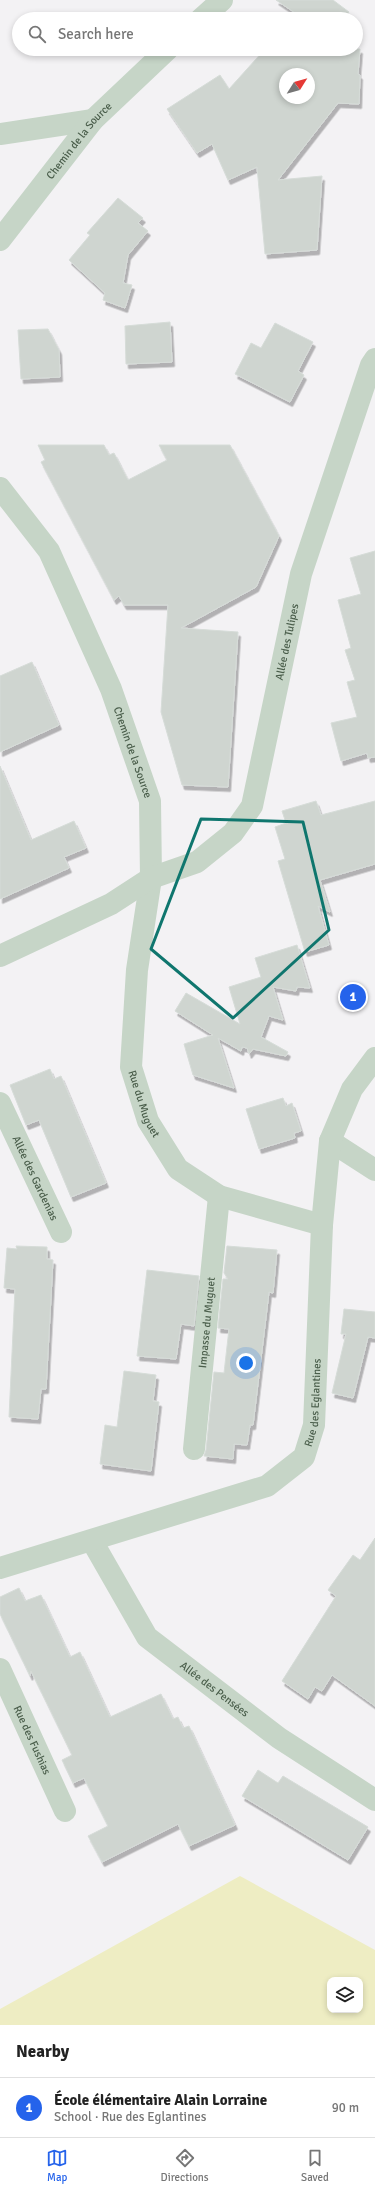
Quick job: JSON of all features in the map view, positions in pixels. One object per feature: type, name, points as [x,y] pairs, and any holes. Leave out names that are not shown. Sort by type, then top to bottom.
[{"type":"street","points":[[209,12],[222,0]]},
{"type":"street","name":"Chemin de la Source","points":[[0,240],[93,120],[161,56]]},
{"type":"street","points":[[0,134],[93,120]]},
{"type":"street","name":"Allée des Tulipes","points":[[151,878],[197,862],[233,833],[252,806],[301,574],[370,365],[375,360]]},
{"type":"street","name":"Chemin de la Source","points":[[0,488],[49,551],[111,689],[150,801],[151,878]]},
{"type":"street","points":[[0,956],[111,904],[151,878]]},
{"type":"street","name":"Rue du Muguet","points":[[151,878],[137,970],[131,1067],[148,1121],[178,1169],[219,1196],[322,1225]]},
{"type":"street","name":"Rue des Eglantines","points":[[0,1568],[267,1486],[304,1457],[314,1425],[322,1225],[330,1141],[352,1088],[375,1058]]},
{"type":"street","name":"Allée des Gardenias","points":[[0,1103],[61,1232]]},
{"type":"street","points":[[330,1141],[375,1170]]},
{"type":"street","name":"Impasse du Muguet","points":[[194,1449],[219,1196]]},
{"type":"street","name":"Allée des Pensées","points":[[92,1541],[147,1637],[279,1738],[375,1800]]},
{"type":"street","name":"Rue des Fushias","points":[[0,1669],[65,1810]]},
{"type":"highlighted area","points":[[201,819],[303,822],[329,930],[233,1018],[151,949]]},
{"type":"green space","points":[[240,1876],[375,1950],[375,2025],[0,2025],[0,2009]]},
{"type":"building","points":[[276,0],[333,0],[349,12],[294,12]]},
{"type":"building","points":[[259,56],[359,56],[358,74],[360,75],[359,104],[338,103],[278,180],[322,176],[317,250],[265,254],[257,167],[228,180],[212,144],[197,153],[167,109],[220,75],[229,89]]},
{"type":"building","points":[[118,198],[143,218],[138,223],[148,231],[128,255],[123,283],[132,285],[125,308],[103,300],[105,293],[69,260],[90,235],[87,233]]},
{"type":"building","points":[[170,322],[172,362],[126,364],[125,326]]},
{"type":"building","points":[[275,323],[313,342],[298,371],[304,375],[290,402],[235,374],[251,343],[261,348]]},
{"type":"building","points":[[48,329],[59,350],[60,377],[21,379],[18,330]]},
{"type":"building","points":[[38,445],[104,445],[109,455],[114,453],[128,480],[167,460],[159,445],[230,445],[279,536],[256,587],[181,628],[238,632],[228,787],[182,785],[161,712],[168,605],[124,605],[119,596],[114,600],[41,462],[45,460]]},
{"type":"building","points":[[375,551],[375,757],[368,758],[367,753],[341,761],[331,723],[357,717],[347,682],[355,680],[345,650],[351,648],[338,600],[361,594],[350,558]]},
{"type":"building","points":[[32,662],[59,725],[0,752],[0,676]]},
{"type":"building","points":[[0,766],[31,840],[74,821],[86,848],[64,857],[69,868],[0,899]]},
{"type":"building","points":[[316,801],[321,815],[375,801],[375,864],[320,880],[330,912],[318,906],[329,945],[305,952],[278,861],[285,859],[275,827],[286,823],[282,811]]},
{"type":"building","points":[[297,945],[310,988],[297,987],[296,991],[273,987],[283,1020],[269,1016],[261,1037],[288,1052],[286,1056],[253,1049],[249,1054],[247,1048],[242,1047],[241,1051],[218,1038],[234,1088],[193,1075],[184,1044],[213,1035],[175,1011],[186,993],[240,1024],[229,987],[261,977],[255,958]]},
{"type":"building","points":[[50,1069],[54,1079],[61,1076],[106,1183],[71,1197],[39,1120],[26,1125],[10,1085]]},
{"type":"building","points":[[283,1098],[286,1106],[292,1103],[301,1131],[294,1133],[295,1138],[259,1149],[246,1109]]},
{"type":"building","points":[[16,1246],[47,1247],[47,1259],[53,1260],[46,1389],[41,1389],[38,1419],[9,1417],[15,1289],[4,1288],[7,1248],[17,1249]]},
{"type":"building","points":[[227,1246],[277,1250],[273,1293],[269,1292],[253,1425],[250,1425],[247,1445],[234,1444],[233,1459],[204,1456],[206,1450],[214,1372],[224,1373],[229,1329],[218,1328],[223,1279],[228,1279],[224,1273]]},
{"type":"building","points":[[147,1270],[199,1276],[194,1326],[181,1324],[176,1359],[137,1356]]},
{"type":"building","points":[[344,1309],[375,1312],[375,1338],[368,1337],[353,1398],[332,1393],[346,1334],[341,1334]]},
{"type":"building","points":[[124,1371],[156,1375],[153,1401],[159,1402],[151,1471],[100,1464],[105,1425],[117,1427]]},
{"type":"building","points":[[375,1538],[375,1706],[332,1675],[322,1691],[315,1687],[308,1699],[282,1681],[336,1596],[328,1590],[353,1555],[360,1560]]},
{"type":"building","points":[[19,1588],[25,1601],[41,1595],[70,1657],[80,1652],[110,1717],[161,1694],[173,1719],[178,1717],[183,1728],[189,1726],[235,1825],[189,1846],[178,1824],[102,1862],[88,1836],[108,1826],[84,1778],[73,1783],[62,1760],[72,1755],[31,1671],[30,1676],[0,1614],[0,1597]]},
{"type":"building","points":[[258,1770],[278,1783],[283,1776],[368,1827],[348,1860],[242,1796]]},
{"type":"place","name":"École élémentaire Alain Lorraine","points":[[353,997]]}]
